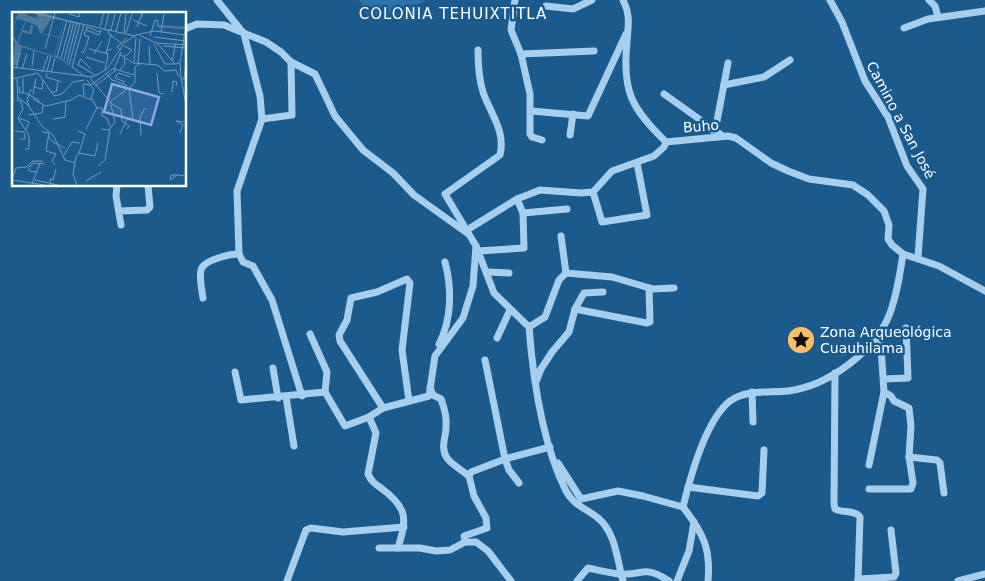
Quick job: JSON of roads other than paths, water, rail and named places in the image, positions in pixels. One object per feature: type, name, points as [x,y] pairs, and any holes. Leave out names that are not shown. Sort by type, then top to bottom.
[{"type":"street","points":[[217,0],[244,34],[260,96],[262,119],[237,191],[239,254],[243,262],[253,266],[272,300],[302,396]]},
{"type":"street","points":[[515,0],[511,30],[521,54],[530,94],[530,134],[532,137],[542,140]]},
{"type":"street","points":[[546,6],[573,9],[592,0]]},
{"type":"street","name":"Buho","points":[[623,0],[629,14],[624,70],[629,93],[634,105],[666,142],[722,136],[736,138],[771,163],[788,171],[809,179],[853,185],[868,195],[884,211],[889,224],[888,239],[892,246],[903,254]]},
{"type":"street","name":"Camino a San José","points":[[830,0],[865,81],[888,117],[907,166],[923,189],[918,258]]},
{"type":"street","points":[[929,0],[935,6],[938,18]]},
{"type":"street","points":[[904,28],[938,18],[985,11]]},
{"type":"street","points":[[186,29],[196,24],[224,25],[275,47],[291,62],[315,74],[335,116],[363,150],[393,172],[414,195],[468,232]]},
{"type":"street","points":[[531,110],[588,116],[628,29]]},
{"type":"street","points":[[478,50],[478,63],[483,92],[498,122],[502,149],[500,155],[445,194],[477,248],[488,272],[494,293],[529,327],[535,385],[551,450],[567,492],[575,505],[598,518],[610,534],[617,549],[622,578]]},
{"type":"street","points":[[521,54],[594,51]]},
{"type":"street","points":[[724,85],[764,77],[790,60]]},
{"type":"street","points":[[262,119],[292,115],[291,62]]},
{"type":"street","points":[[712,130],[717,121],[728,62]]},
{"type":"street","points":[[664,94],[722,136]]},
{"type":"street","points":[[570,135],[572,114]]},
{"type":"street","points":[[468,232],[517,199],[540,190],[593,192],[612,171],[654,156],[666,142]]},
{"type":"street","points":[[593,192],[602,222],[647,216],[637,163]]},
{"type":"street","points":[[118,186],[121,225]]},
{"type":"street","points":[[119,211],[147,210],[150,207],[148,186]]},
{"type":"street","points":[[477,248],[524,248],[523,213],[517,199]]},
{"type":"street","points":[[523,213],[567,210]]},
{"type":"street","points":[[561,236],[566,273]]},
{"type":"street","points":[[435,356],[463,318],[473,286],[477,248]]},
{"type":"street","points":[[204,298],[200,271],[202,266],[218,258],[239,254]]},
{"type":"street","points":[[683,508],[688,487],[717,414],[736,397],[752,392],[803,388],[818,383],[835,373],[869,346],[890,315],[897,290],[903,254],[939,266],[985,291]]},
{"type":"street","points":[[310,334],[327,372],[325,392],[344,426],[370,417],[382,408],[427,398],[435,356],[449,314],[449,282],[444,262]]},
{"type":"street","points":[[488,272],[509,272]]},
{"type":"street","points":[[529,327],[545,317],[558,280],[566,273],[612,277],[649,288],[674,288]]},
{"type":"street","points":[[382,408],[340,341],[339,335],[347,320],[350,298],[377,292],[407,279],[409,280],[402,350],[409,401]]},
{"type":"street","points":[[575,309],[647,323],[650,322],[651,316],[649,288]]},
{"type":"street","points":[[535,385],[541,369],[570,332],[575,309],[584,293],[603,292]]},
{"type":"street","points":[[497,338],[510,310]]},
{"type":"street","points":[[884,379],[908,378],[906,328]]},
{"type":"street","points":[[869,465],[884,392],[880,332]]},
{"type":"street","points":[[485,360],[505,458],[509,470],[519,483]]},
{"type":"street","points":[[273,368],[294,446]]},
{"type":"street","points":[[235,372],[241,400],[282,398],[325,392]]},
{"type":"street","points":[[835,373],[835,509],[840,512],[859,514],[858,580],[894,577],[896,573],[891,530]]},
{"type":"street","points":[[430,388],[434,395],[441,399],[446,424],[443,443],[444,452],[448,459],[469,476],[474,496],[486,518],[487,528],[464,536],[466,542]]},
{"type":"street","points":[[752,392],[753,422]]},
{"type":"street","points":[[869,489],[911,489],[913,483],[909,457],[911,426],[908,408],[894,401],[891,396],[884,392]]},
{"type":"street","points":[[370,417],[376,433],[368,474],[370,480],[399,502],[405,519],[398,548]]},
{"type":"street","points":[[469,476],[474,469],[505,458],[551,450]]},
{"type":"street","points":[[551,450],[581,499],[618,491],[683,508],[694,522],[708,552],[708,581]]},
{"type":"street","points":[[688,487],[758,496],[762,493],[764,450]]},
{"type":"street","points":[[909,457],[937,460],[940,463],[944,493]]},
{"type":"street","points":[[677,581],[689,551],[694,522]]},
{"type":"street","points":[[287,581],[306,530],[311,528],[343,532],[404,527]]},
{"type":"street","points":[[379,548],[436,551],[450,550],[466,542],[476,542],[488,551],[511,581]]},
{"type":"street","points":[[577,581],[588,568],[622,578],[643,570],[669,581]]},
{"type":"street","points":[[958,581],[985,574]]},
{"type":"place","name":"Zona Arqueológica Cuauhilama","points":[[801,340]]},
{"type":"district","name":"COLONIA TEHUIXTITLA","points":[[453,14]]}]
